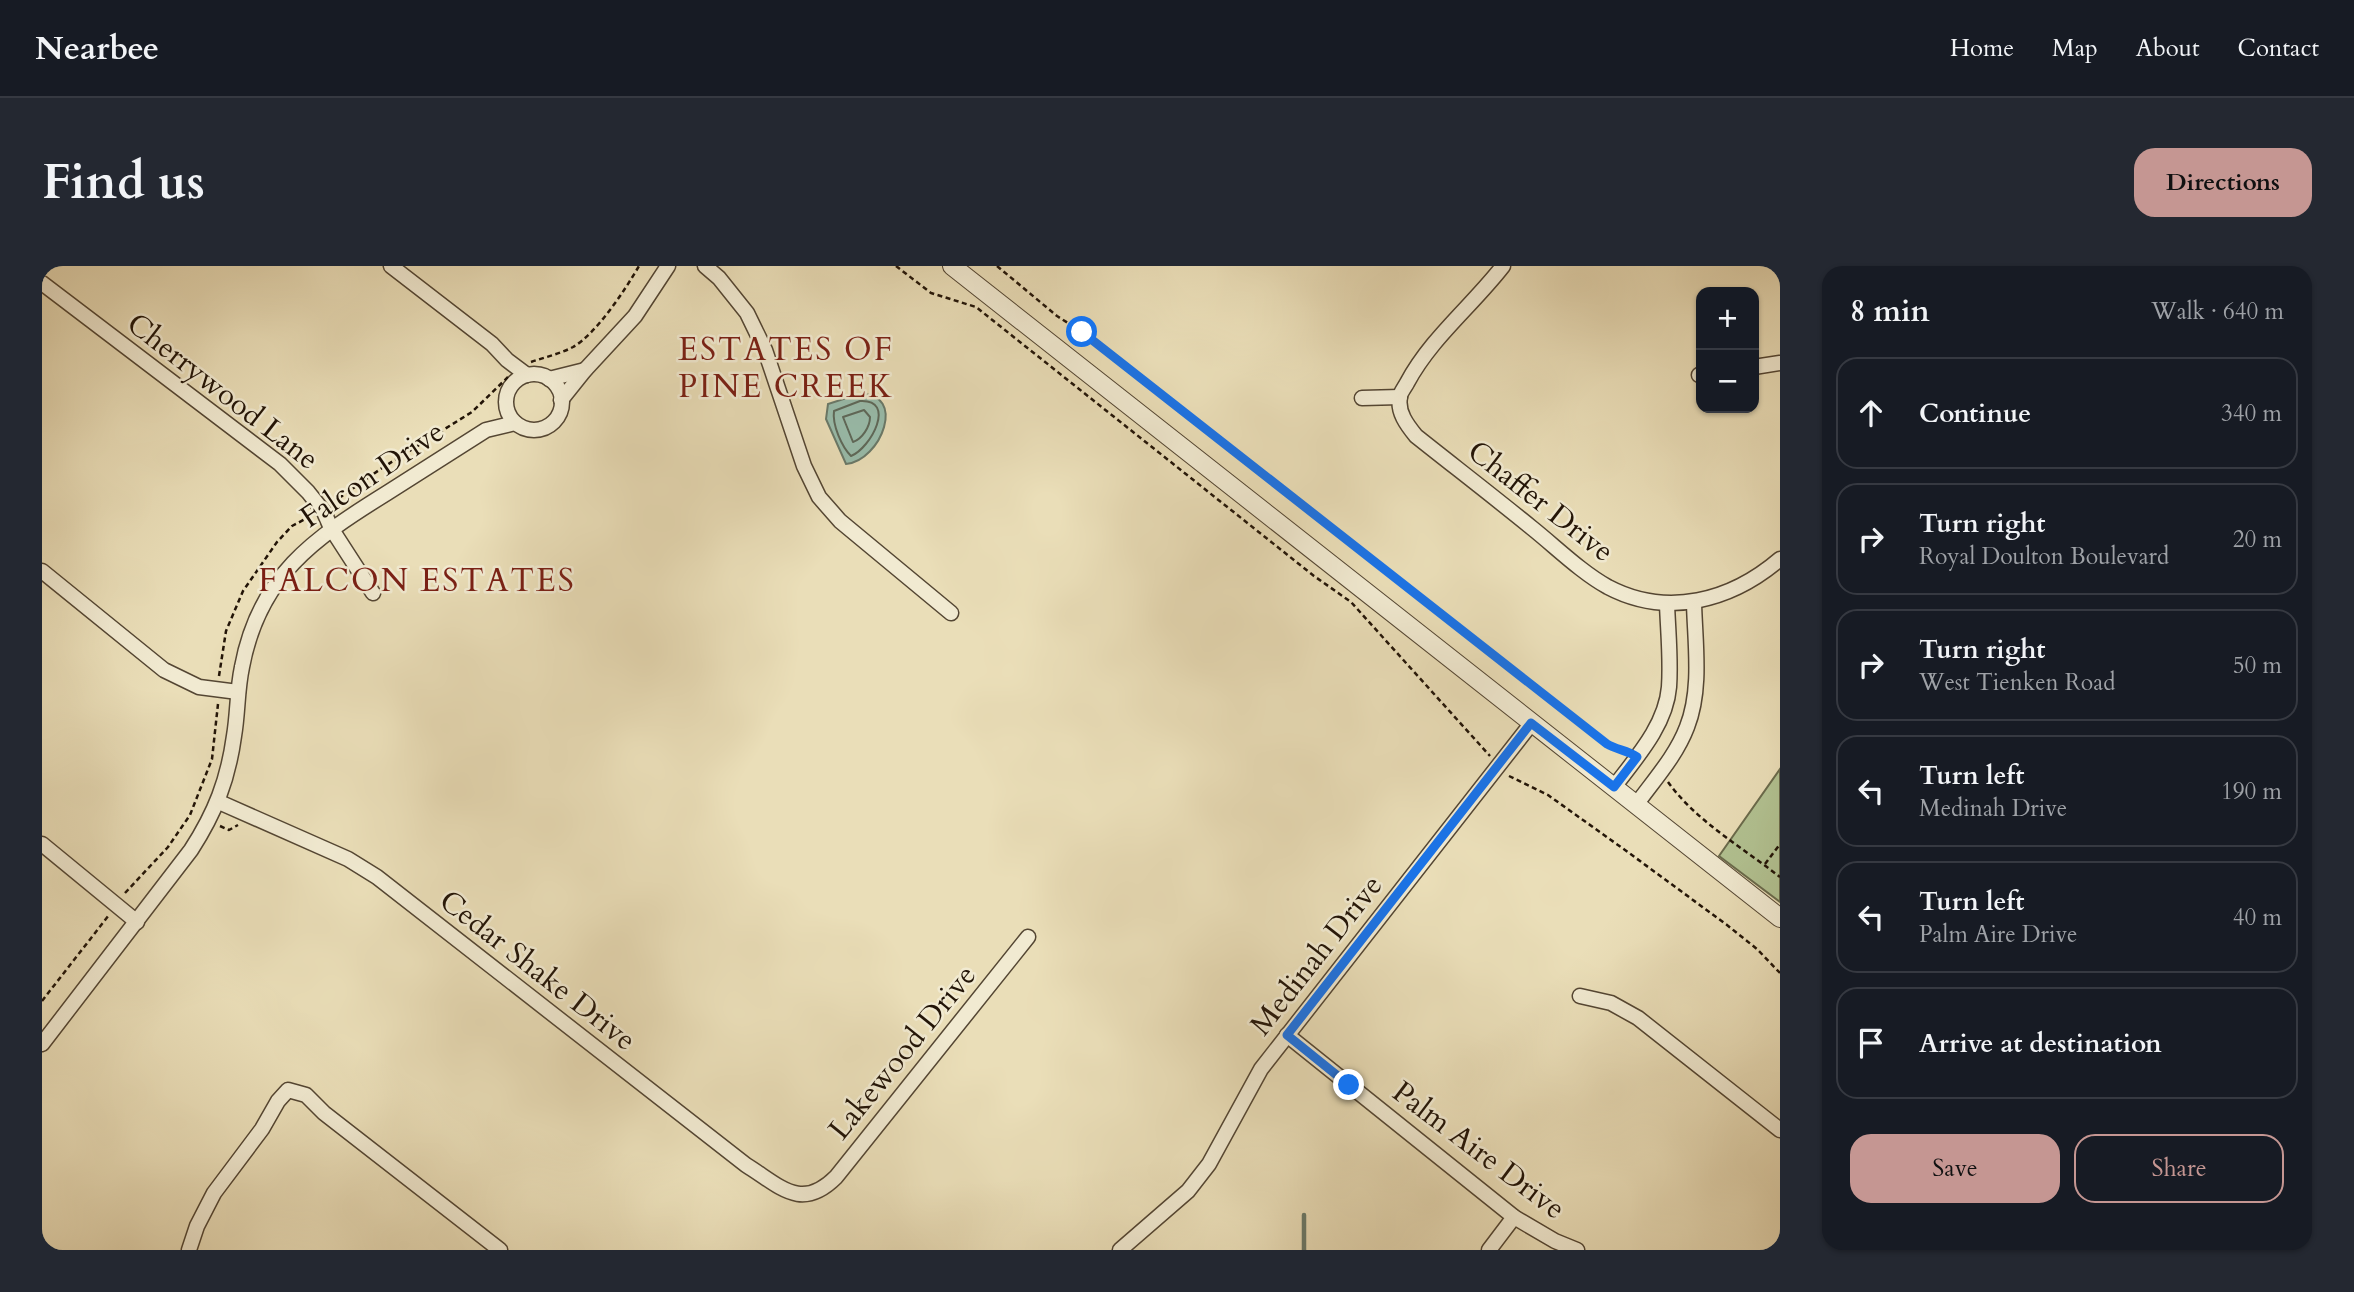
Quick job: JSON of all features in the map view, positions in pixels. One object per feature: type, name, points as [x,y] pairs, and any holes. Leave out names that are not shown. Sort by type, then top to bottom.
[{"type":"street","points":[[391,266],[492,344],[507,360],[550,379],[561,400]]},
{"type":"street","points":[[528,369],[512,385],[506,405],[515,423],[523,428],[542,429],[557,418],[561,400],[635,316],[668,266]]},
{"type":"street","points":[[705,266],[719,278],[747,313],[765,350],[804,466],[819,497],[840,521],[951,613]]},
{"type":"street","points":[[952,266],[1780,918]]},
{"type":"street","points":[[1362,398],[1400,397],[1433,345],[1503,266]]},
{"type":"street","name":"Cherrywood Lane","points":[[42,283],[280,464],[324,512],[331,528],[373,593]]},
{"type":"street","points":[[507,360],[512,385]]},
{"type":"street","points":[[1759,366],[1780,363]]},
{"type":"street","points":[[550,379],[585,370]]},
{"type":"street","name":"Chaffer Drive","points":[[1400,397],[1403,419],[1416,436],[1592,576],[1627,595],[1681,604]]},
{"type":"street","name":"Falcon Drive","points":[[486,430],[506,405]]},
{"type":"street","name":"Falcon Drive","points":[[42,1044],[191,850],[219,802],[233,744],[238,692],[249,640],[268,596],[298,557],[331,528],[486,430],[515,423]]},
{"type":"street","points":[[1681,604],[1719,596],[1753,581],[1780,559]]},
{"type":"street","points":[[42,571],[164,670],[199,687],[238,692]]},
{"type":"street","points":[[1614,787],[1652,734],[1669,689],[1681,604]]},
{"type":"street","points":[[1636,805],[1672,755],[1687,727],[1695,692],[1681,604]]},
{"type":"street","points":[[1669,689],[1695,692]]},
{"type":"street","name":"Medinah Drive","points":[[1120,1250],[1188,1191],[1224,1139],[1250,1086],[1287,1035],[1531,723]]},
{"type":"street","name":"Cedar Shake Drive","points":[[219,802],[348,859],[377,877],[746,1166],[789,1191],[805,1196],[813,1194]]},
{"type":"street","points":[[42,844],[137,922]]},
{"type":"street","name":"Lakewood Drive","points":[[813,1194],[822,1191],[836,1177],[1028,937]]},
{"type":"street","points":[[1580,996],[1611,1003],[1638,1018],[1780,1130]]},
{"type":"street","name":"Palm Aire Drive","points":[[1287,1035],[1514,1217],[1555,1241],[1577,1250]]},
{"type":"street","points":[[189,1250],[197,1226],[214,1193],[288,1090],[306,1095],[324,1113],[499,1250]]},
{"type":"street","points":[[1489,1250],[1514,1217]]},
{"type":"path","points":[[528,369],[581,341],[614,302],[639,266]]},
{"type":"path","points":[[896,266],[931,293],[976,307],[1314,576],[1351,602],[1509,776],[1548,795],[1625,850],[1737,933],[1780,973]]},
{"type":"path","points":[[997,266],[1057,316],[1082,332],[1607,744],[1637,757]]},
{"type":"path","points":[[1659,774],[1704,819],[1780,877]]},
{"type":"path","points":[[1764,865],[1780,844]]},
{"type":"shaded area","points":[[1780,769],[1780,902],[1719,856]]},
{"type":"water","points":[[859,394],[874,396],[883,404],[886,414],[884,427],[870,452],[859,460],[846,464],[826,419],[828,404]]},
{"type":"waterway","points":[[1304,1215],[1304,1250]]},
{"type":"district","name":"ESTATES OF PINE CREEK","points":[[786,368]]},
{"type":"district","name":"FALCON ESTATES","points":[[417,580]]},
{"type":"route","points":[[1082,332],[1607,744],[1637,757],[1614,787],[1531,723],[1287,1035],[1349,1085]]}]
